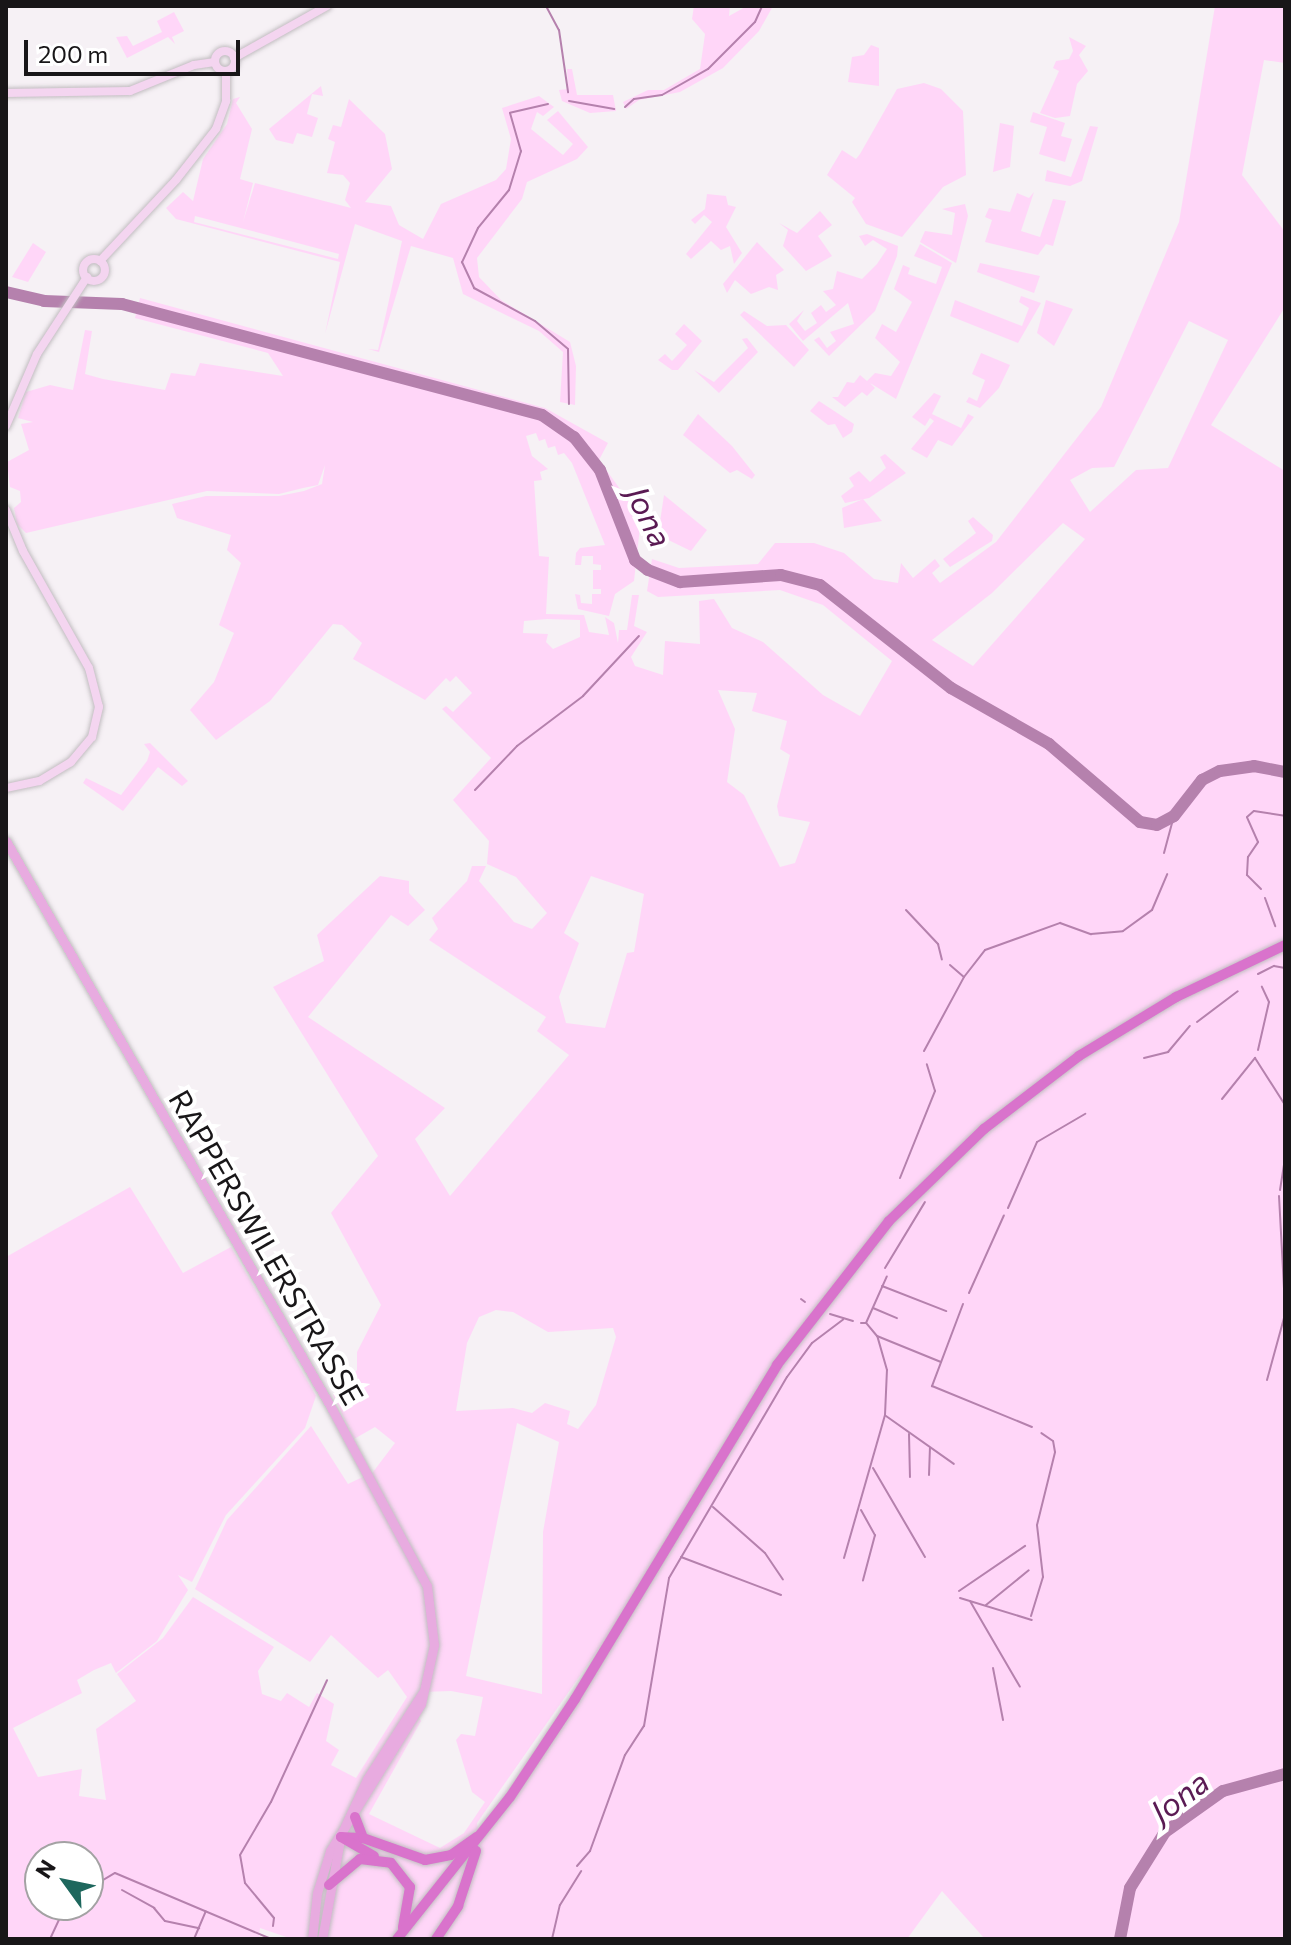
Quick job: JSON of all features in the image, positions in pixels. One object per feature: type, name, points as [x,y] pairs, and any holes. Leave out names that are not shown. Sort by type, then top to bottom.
[{"type":"highway","points":[[398,1938],[486,1830],[584,1686],[777,1365],[889,1221],[984,1129],[1070,1063],[1176,997],[1285,945]]},
{"type":"highway","points":[[355,1817],[363,1838]]},
{"type":"highway","points":[[341,1837],[363,1838],[430,1860],[451,1855],[486,1830]]},
{"type":"highway","points":[[436,1939],[458,1906],[486,1830]]},
{"type":"highway","points":[[341,1837],[399,1868],[410,1887],[410,1908],[398,1938]]},
{"type":"highway","points":[[329,1885],[360,1859],[382,1859]]},
{"type":"main road","name":"RAPPERSWILERSTRASSE","points":[[6,841],[417,1561],[434,1622],[423,1692],[416,1714],[341,1837]]},
{"type":"main road","name":"RAPPERSWILERSTRASSE","points":[[341,1837],[367,1779],[423,1692]]},
{"type":"main road","points":[[322,1939],[329,1885],[341,1837]]},
{"type":"main road","points":[[312,1939],[321,1876],[341,1837]]},
{"type":"street","points":[[6,426],[60,313],[87,277],[85,263],[100,261],[183,172],[216,129],[225,108],[226,71],[234,58],[327,6]]},
{"type":"street","points":[[6,93],[130,91],[194,65],[215,62],[223,52],[234,58]]},
{"type":"street","points":[[215,62],[226,71]]},
{"type":"street","points":[[87,277],[102,277],[100,261]]},
{"type":"street","points":[[6,510],[23,551],[89,668],[99,707],[92,737],[71,762],[39,781],[6,788]]},
{"type":"shaded area","points":[[694,6],[730,6],[729,16],[747,6],[773,6],[759,31],[723,68],[680,92],[639,100],[626,109],[623,102],[648,90],[664,90],[700,69],[705,34],[692,19]]},
{"type":"shaded area","points":[[1215,6],[1285,6],[1285,63],[1264,60],[1242,175],[1285,232],[1285,307],[1211,425],[1285,471],[1285,1939],[985,1939],[942,1891],[907,1939],[292,1939],[260,1928],[259,1936],[265,1939],[6,1939],[6,1257],[130,1187],[183,1273],[231,1247],[316,1396],[305,1428],[226,1515],[192,1582],[178,1575],[188,1590],[157,1641],[116,1673],[111,1663],[77,1680],[82,1693],[13,1728],[38,1777],[82,1769],[79,1796],[106,1800],[96,1729],[136,1701],[117,1674],[163,1638],[193,1597],[274,1647],[258,1671],[262,1694],[281,1701],[287,1693],[309,1707],[317,1693],[334,1704],[326,1741],[339,1750],[331,1765],[356,1778],[407,1697],[388,1670],[378,1678],[331,1635],[310,1662],[195,1589],[227,1520],[311,1426],[348,1484],[373,1472],[395,1443],[375,1427],[354,1439],[333,1395],[357,1370],[357,1352],[381,1305],[331,1213],[378,1156],[273,987],[324,961],[317,935],[380,876],[409,881],[409,893],[425,910],[408,926],[391,915],[308,1017],[445,1108],[415,1139],[450,1196],[569,1055],[537,1031],[546,1017],[429,940],[438,929],[432,918],[467,881],[472,866],[486,866],[479,881],[514,922],[532,929],[547,913],[516,877],[487,864],[489,841],[453,800],[491,758],[442,709],[446,706],[453,712],[472,693],[456,676],[450,682],[446,678],[425,700],[353,659],[362,643],[342,625],[333,624],[270,701],[216,740],[190,710],[214,682],[234,633],[219,625],[241,563],[227,550],[231,535],[177,518],[172,504],[206,496],[279,496],[304,491],[322,484],[325,465],[318,485],[279,494],[207,491],[26,533],[17,524],[14,508],[21,502],[20,491],[10,487],[7,462],[29,450],[21,424],[33,422],[18,418],[26,392],[50,385],[73,390],[85,330],[92,331],[85,374],[103,379],[165,390],[171,373],[195,376],[200,363],[283,376],[268,353],[135,318],[140,298],[545,408],[608,443],[599,460],[641,518],[634,581],[615,594],[609,616],[578,609],[575,594],[580,595],[581,603],[592,604],[592,594],[601,594],[601,589],[593,589],[593,570],[601,570],[601,565],[593,564],[593,556],[582,556],[581,565],[575,565],[576,553],[580,548],[605,545],[572,463],[564,453],[558,455],[555,446],[548,448],[545,439],[539,441],[536,433],[526,436],[532,456],[548,469],[540,472],[542,480],[534,481],[539,556],[549,557],[546,614],[584,615],[589,632],[609,635],[605,617],[614,623],[618,643],[619,630],[627,630],[632,595],[639,595],[634,626],[647,632],[631,657],[635,666],[663,675],[665,641],[700,644],[699,601],[714,599],[732,628],[763,642],[823,695],[860,716],[892,661],[823,605],[780,590],[658,597],[647,591],[652,559],[679,568],[758,564],[775,543],[814,543],[844,553],[874,579],[898,583],[901,563],[913,578],[935,559],[940,566],[932,573],[940,583],[996,542],[1101,407],[1179,222]],"holes":[[[1189,321],[1228,340],[1168,468],[1136,470],[1090,512],[1070,480],[1092,468],[1114,467]],[[1063,523],[1085,539],[973,666],[932,640],[992,593]],[[580,620],[580,637],[553,649],[546,642],[548,634],[523,633],[524,621]],[[718,690],[757,693],[752,711],[787,721],[780,749],[790,755],[777,806],[779,816],[810,822],[795,863],[780,867],[744,795],[727,782],[735,729]],[[591,876],[644,894],[634,952],[627,953],[605,1028],[566,1023],[559,997],[579,943],[564,933]],[[496,1310],[513,1312],[548,1332],[613,1328],[616,1337],[596,1405],[578,1429],[567,1424],[570,1411],[545,1403],[532,1413],[513,1408],[456,1411],[467,1343],[479,1317]],[[517,1423],[559,1442],[543,1532],[542,1694],[466,1676]],[[642,1587],[480,1844],[477,1823]],[[451,1691],[483,1697],[475,1736],[461,1734],[456,1740],[472,1792],[485,1802],[464,1833],[440,1848],[369,1814],[421,1721],[417,1714],[423,1692]]]},
{"type":"shaded area","points":[[174,12],[184,31],[172,37],[175,44],[168,37],[127,58],[116,37],[127,36],[133,46],[162,32],[157,21]]},
{"type":"shaded area","points":[[1069,37],[1086,46],[1079,55],[1088,71],[1077,84],[1070,116],[1055,118],[1040,113],[1059,71],[1053,68],[1056,61],[1069,59],[1073,51]]},
{"type":"shaded area","points":[[871,45],[879,48],[879,86],[848,82],[852,57],[864,55]]},
{"type":"shaded area","points":[[567,69],[572,69],[577,95],[613,95],[616,111],[590,113],[562,101],[559,90],[568,89]]},
{"type":"shaded area","points":[[924,83],[941,89],[963,111],[966,175],[943,187],[902,237],[866,224],[852,202],[855,198],[827,175],[842,150],[856,159],[897,89]]},
{"type":"shaded area","points":[[321,86],[323,96],[312,94],[307,114],[318,118],[312,137],[297,133],[293,144],[276,140],[269,129]]},
{"type":"shaded area","points":[[539,96],[554,107],[543,116],[537,112],[531,129],[563,155],[573,144],[547,120],[558,111],[588,147],[577,159],[527,182],[522,199],[477,258],[479,277],[501,300],[570,342],[576,366],[575,405],[560,402],[563,352],[539,331],[463,294],[453,258],[411,246],[379,352],[368,349],[378,350],[402,241],[355,224],[325,334],[340,262],[176,219],[166,208],[183,192],[193,201],[203,159],[227,124],[233,99],[240,97],[236,103],[252,129],[240,179],[253,183],[243,222],[255,183],[351,208],[345,200],[350,183],[343,175],[327,173],[335,142],[328,139],[333,125],[341,127],[349,99],[385,134],[392,169],[365,202],[391,206],[399,225],[423,239],[441,204],[496,180],[506,169],[511,139],[502,108]],"holes":[[[195,216],[339,254],[338,259],[194,222]]]},
{"type":"shaded area","points":[[1033,112],[1065,123],[1061,136],[1072,139],[1065,162],[1039,154],[1047,127],[1030,122]]},
{"type":"shaded area","points":[[1000,123],[1014,126],[1010,167],[993,172]]},
{"type":"shaded area","points":[[1090,126],[1098,127],[1082,181],[1070,186],[1045,181],[1047,170],[1071,177]]},
{"type":"shaded area","points":[[1034,192],[1021,231],[1040,237],[1053,199],[1066,201],[1053,246],[1046,244],[1038,255],[985,242],[992,220],[985,217],[989,208],[1010,212],[1017,193],[1029,198]]},
{"type":"shaded area","points":[[707,194],[726,196],[728,205],[736,207],[726,227],[742,253],[734,264],[730,246],[721,250],[711,241],[691,259],[686,254],[712,222],[704,215],[695,224],[691,220],[705,209]]},
{"type":"shaded area","points":[[965,204],[968,216],[956,263],[920,242],[925,231],[952,235],[955,213],[942,209]]},
{"type":"shaded area","points":[[820,211],[832,225],[818,236],[832,256],[806,271],[783,246],[788,230],[779,223],[797,233]]},
{"type":"shaded area","points":[[867,234],[898,246],[897,256],[875,311],[829,356],[814,340],[819,337],[827,348],[836,341],[830,332],[854,324],[848,303],[803,341],[789,324],[804,310],[797,321],[805,331],[817,323],[811,313],[821,305],[826,312],[836,305],[823,291],[833,289],[837,271],[862,279],[877,264],[887,249],[873,240],[865,246],[859,236]]},
{"type":"shaded area","points":[[757,242],[784,270],[776,275],[778,290],[769,287],[751,294],[735,280],[727,293],[723,284]]},
{"type":"shaded area","points":[[33,243],[46,252],[28,282],[12,277]]},
{"type":"shaded area","points":[[920,244],[952,263],[896,399],[870,383],[875,388],[867,396],[862,392],[845,407],[832,397],[838,397],[847,382],[854,383],[860,375],[867,381],[875,373],[891,376],[900,362],[875,338],[882,324],[896,332],[912,302],[894,289],[903,265],[910,268],[908,274],[936,284],[942,267],[914,256]]},
{"type":"shaded area","points":[[980,263],[1040,276],[1034,293],[977,272]]},
{"type":"shaded area","points":[[1021,296],[1041,303],[1018,343],[950,316],[955,300],[1022,326],[1029,308],[1019,302]]},
{"type":"shaded area","points":[[1046,300],[1073,309],[1054,346],[1037,333]]},
{"type":"shaded area","points":[[744,311],[767,326],[786,325],[809,350],[794,367],[740,315]]},
{"type":"shaded area","points":[[684,324],[702,341],[678,370],[672,370],[658,360],[665,354],[672,361],[687,345],[675,334]]},
{"type":"shaded area","points":[[747,338],[758,352],[719,393],[694,370],[714,382],[748,348],[742,339]]},
{"type":"shaded area","points":[[981,353],[1010,365],[999,388],[980,408],[966,402],[969,397],[977,401],[985,380],[972,374]]},
{"type":"shaded area","points":[[934,393],[941,396],[932,414],[961,428],[968,414],[974,417],[952,446],[938,440],[927,458],[911,449],[934,421],[930,418],[925,426],[912,417]]},
{"type":"shaded area","points":[[819,401],[854,424],[852,432],[843,438],[835,424],[828,425],[810,411]]},
{"type":"shaded area","points":[[698,414],[732,446],[755,475],[752,479],[737,470],[730,473],[683,435]]},
{"type":"shaded area","points":[[885,454],[906,473],[869,498],[845,503],[841,496],[854,486],[849,478],[859,471],[870,482],[886,468],[880,457]]},
{"type":"shaded area","points":[[664,495],[707,530],[691,551],[658,535]]},
{"type":"shaded area","points":[[863,499],[882,521],[844,528],[842,508]]},
{"type":"shaded area","points":[[973,517],[993,535],[992,541],[950,567],[943,559],[976,533],[968,521]]},
{"type":"shaded area","points":[[150,743],[188,781],[182,786],[158,767],[123,811],[83,783],[86,778],[121,795],[147,761],[150,752],[144,744]]},
{"type":"waterway","points":[[546,6],[559,30],[568,92]]},
{"type":"waterway","points":[[625,107],[634,99],[662,95],[708,69],[755,22],[762,6]]},
{"type":"waterway","points":[[569,101],[614,109]]},
{"type":"waterway","points":[[548,104],[510,113],[521,151],[509,190],[478,228],[462,262],[474,288],[535,321],[568,349],[569,404]]},
{"type":"waterway","name":"Jona","points":[[6,292],[44,301],[122,304],[542,415],[574,437],[600,470],[635,560],[648,570],[680,582],[781,575],[820,585],[951,688],[1049,744],[1140,822],[1157,825],[1174,816],[1202,780],[1220,771],[1254,766],[1285,772]]},
{"type":"waterway","points":[[475,790],[517,746],[583,696],[639,636]]},
{"type":"waterway","points":[[1261,889],[1247,875],[1248,857],[1258,842],[1247,817],[1254,811],[1285,816]]},
{"type":"waterway","points":[[1164,853],[1174,816]]},
{"type":"waterway","points":[[924,1051],[964,977],[985,950],[1060,923],[1091,934],[1123,931],[1152,910],[1167,874]]},
{"type":"waterway","points":[[1265,898],[1275,926]]},
{"type":"waterway","points":[[906,910],[938,944],[942,960]]},
{"type":"waterway","points":[[950,965],[964,977]]},
{"type":"waterway","points":[[1258,974],[1274,966],[1285,968]]},
{"type":"waterway","points":[[1258,1050],[1269,1002],[1262,987]]},
{"type":"waterway","points":[[1197,1022],[1238,991]]},
{"type":"waterway","points":[[1144,1058],[1168,1052],[1190,1026]]},
{"type":"waterway","points":[[1222,1099],[1255,1058],[1285,1105]]},
{"type":"waterway","points":[[900,1178],[935,1091],[927,1064]]},
{"type":"waterway","points":[[1008,1208],[1037,1142],[1085,1114]]},
{"type":"waterway","points":[[1280,1190],[1285,1159]]},
{"type":"waterway","points":[[1279,1196],[1284,1289]]},
{"type":"waterway","points":[[885,1268],[925,1202]]},
{"type":"waterway","points":[[969,1293],[1004,1215]]},
{"type":"waterway","points":[[861,1323],[866,1323],[887,1276]]},
{"type":"waterway","points":[[882,1286],[946,1311]]},
{"type":"waterway","points":[[801,1299],[805,1302]]},
{"type":"waterway","points":[[963,1304],[932,1386],[1032,1427]]},
{"type":"waterway","points":[[873,1308],[897,1318]]},
{"type":"waterway","points":[[830,1314],[853,1321]]},
{"type":"waterway","points":[[1267,1380],[1285,1314]]},
{"type":"waterway","points":[[577,1866],[590,1851],[625,1755],[644,1726],[669,1578],[787,1377],[812,1343],[843,1320]]},
{"type":"waterway","points":[[844,1558],[885,1415],[887,1370],[877,1336],[866,1323]]},
{"type":"waterway","points":[[877,1336],[941,1362]]},
{"type":"waterway","points":[[886,1416],[954,1464]]},
{"type":"waterway","points":[[1031,1616],[1043,1577],[1037,1525],[1055,1452],[1053,1441],[1041,1433]]},
{"type":"waterway","points":[[909,1434],[910,1477]]},
{"type":"waterway","points":[[929,1475],[930,1448]]},
{"type":"waterway","points":[[873,1468],[925,1557]]},
{"type":"waterway","points":[[713,1507],[765,1553],[783,1580]]},
{"type":"waterway","points":[[861,1510],[875,1535],[863,1580]]},
{"type":"waterway","points":[[959,1591],[1025,1546]]},
{"type":"waterway","points":[[681,1557],[781,1595]]},
{"type":"waterway","points":[[986,1605],[1029,1570]]},
{"type":"waterway","points":[[960,1598],[1032,1620]]},
{"type":"waterway","points":[[970,1601],[1020,1687]]},
{"type":"waterway","points":[[993,1668],[1003,1720]]},
{"type":"waterway","points":[[273,1926],[274,1918],[245,1883],[240,1855],[271,1802],[327,1680]]},
{"type":"waterway","name":"Jona","points":[[1120,1939],[1130,1888],[1165,1832],[1223,1791],[1285,1774]]},
{"type":"waterway","points":[[552,1939],[560,1905],[581,1871]]},
{"type":"waterway","points":[[104,1880],[115,1873],[271,1939]]},
{"type":"waterway","points":[[122,1890],[154,1908],[165,1921],[199,1928]]},
{"type":"waterway","points":[[194,1939],[206,1911]]},
{"type":"waterway","points":[[50,1939],[58,1921]]}]
